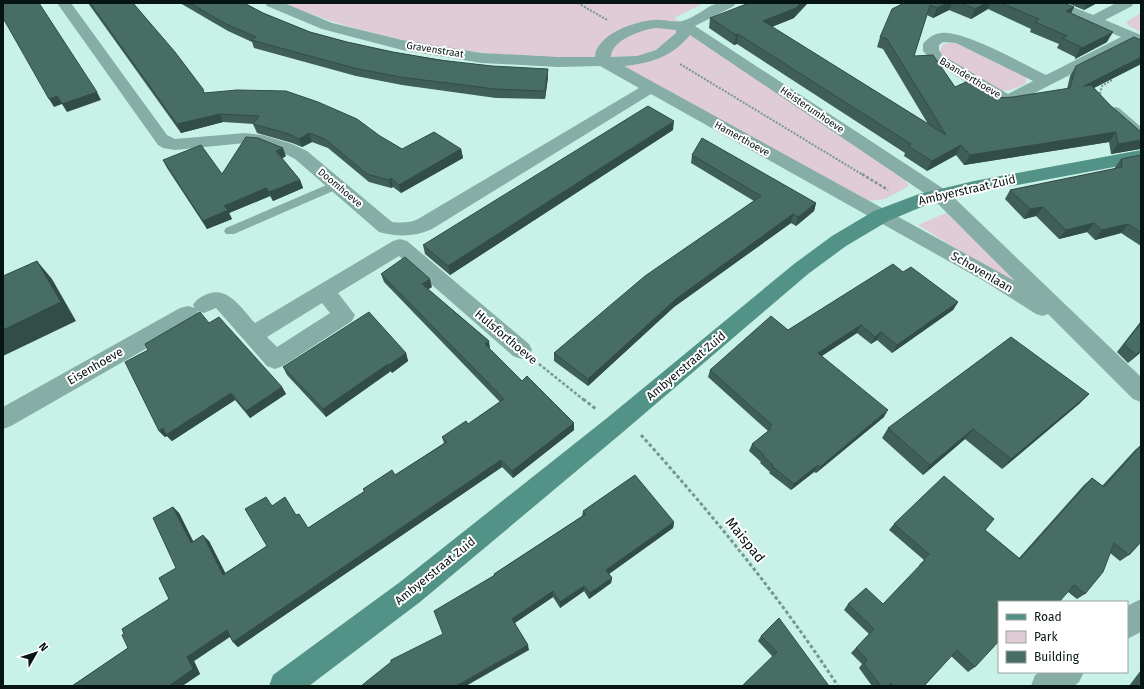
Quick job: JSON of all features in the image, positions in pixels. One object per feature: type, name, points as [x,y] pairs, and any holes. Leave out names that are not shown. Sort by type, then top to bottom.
[{"type":"street","name":"Doomhoeve","points":[[64,3],[161,139],[168,144],[238,138],[275,143],[290,148],[301,155],[386,227],[395,230],[404,238],[417,228],[650,88]]},
{"type":"street","name":"Gravenstraat","points":[[272,3],[327,26],[402,45],[482,58],[558,62],[622,62],[639,60],[661,53],[683,34],[684,25]]},
{"type":"street","points":[[603,61],[604,51],[611,41],[626,32],[653,24],[684,25],[729,3]]},
{"type":"street","points":[[1050,3],[1137,38]]},
{"type":"street","points":[[1093,20],[1127,3]]},
{"type":"street","name":"Heisterumhoeve","points":[[684,25],[940,195]]},
{"type":"street","name":"Baanderthoeve","points":[[1045,81],[959,39],[942,37],[936,39],[931,44],[931,50],[937,58],[1007,101],[1080,63],[1137,38]]},
{"type":"street","name":"Hamerthoeve","points":[[603,61],[881,216]]},
{"type":"street","name":"Ambyerstraat Zuid","points":[[284,686],[410,592],[619,422],[801,269],[839,241],[881,216],[910,204],[940,195],[988,184],[1141,156]]},
{"type":"street","name":"Schovenlaan","points":[[940,195],[1141,392]]},
{"type":"street","name":"Schovenlaan","points":[[881,216],[991,276],[1080,333]]},
{"type":"street","points":[[254,334],[324,292],[404,238]]},
{"type":"street","name":"Hulsforthoeve","points":[[404,238],[521,350]]},
{"type":"street","name":"Eisenhoeve","points":[[3,419],[216,299],[220,300],[254,334],[276,360],[344,315],[324,292]]},
{"type":"street","points":[[1128,624],[1141,613]]},
{"type":"street","points":[[1046,686],[1067,673]]},
{"type":"lane","points":[[1116,110],[1141,132]]},
{"type":"lane","points":[[230,231],[336,185]]},
{"type":"path","points":[[578,3],[626,32]]},
{"type":"path","points":[[661,53],[910,204]]},
{"type":"path","points":[[1080,63],[1112,80],[1102,85],[1099,89],[1099,98],[1107,112],[1116,110]]},
{"type":"path","name":"Hulsforthoeve","points":[[521,350],[619,422]]},
{"type":"path","name":"Maispad","points":[[619,422],[640,435],[700,501],[751,564],[804,634],[838,686]]},
{"type":"green space","points":[[283,3],[704,3],[674,18],[741,68],[902,175],[909,186],[885,199],[869,201],[623,69],[578,59],[527,57],[460,50],[430,45],[340,24]]},
{"type":"green space","points":[[1141,13],[1141,32],[1130,27],[1126,22]]},
{"type":"green space","points":[[959,43],[1026,77],[1025,84],[1013,89],[1002,91],[983,84],[939,53],[943,44]]},
{"type":"green space","points":[[946,213],[1016,278],[1010,282],[918,225]]},
{"type":"building","points":[[3,3],[39,3],[97,92],[62,104],[57,96],[49,99],[3,18]]},
{"type":"building","points":[[90,3],[133,3],[175,52],[203,89],[204,93],[237,90],[286,91],[318,102],[357,119],[380,136],[402,149],[434,132],[461,149],[399,185],[391,178],[389,180],[367,174],[325,139],[309,133],[299,139],[289,134],[253,124],[259,116],[220,114],[177,124]]},
{"type":"building","points":[[190,3],[244,3],[263,13],[310,32],[393,52],[439,60],[492,66],[548,69],[545,91],[495,89],[400,77],[354,68],[251,40],[256,37],[224,23]]},
{"type":"building","points":[[749,3],[801,3],[796,8],[763,21],[946,135],[887,39],[880,37],[892,9],[904,3],[947,3],[937,8],[930,5],[914,56],[933,55],[955,87],[968,81],[997,98],[1070,88],[1076,66],[1134,37],[1141,40],[1141,57],[1084,86],[1091,85],[1110,105],[1141,132],[1141,140],[1118,144],[1116,132],[970,155],[961,145],[932,161],[908,146],[911,144],[738,34],[736,35],[710,18]]},
{"type":"building","points":[[961,3],[986,3],[975,9]]},
{"type":"building","points":[[1001,3],[1064,3],[1074,7],[1066,11],[1113,32],[1080,49],[1081,47],[1062,38],[1067,36],[1035,22],[1039,19]]},
{"type":"building","points":[[648,106],[674,121],[448,266],[423,245]]},
{"type":"building","points":[[246,137],[258,138],[283,148],[276,151],[300,180],[269,192],[266,188],[224,206],[228,210],[203,221],[163,160],[201,145],[222,174]]},
{"type":"building","points":[[702,138],[816,203],[798,217],[793,214],[676,299],[588,379],[554,353],[645,276],[761,196],[692,155]]},
{"type":"building","points":[[1141,155],[1141,232],[1128,224],[1102,230],[1094,223],[1066,230],[1043,207],[1030,209],[1010,190],[1122,167],[1121,159]]},
{"type":"building","points":[[405,257],[430,279],[422,284],[489,341],[485,344],[522,381],[527,376],[574,423],[512,471],[501,460],[233,642],[227,630],[187,657],[193,669],[169,686],[72,686],[128,648],[122,635],[124,634],[122,629],[169,599],[159,578],[176,568],[153,518],[173,507],[191,543],[203,535],[223,575],[267,546],[245,509],[266,497],[272,506],[285,497],[296,515],[299,514],[308,528],[365,491],[363,489],[392,470],[395,475],[447,442],[442,437],[466,421],[468,424],[504,399],[381,274]]},
{"type":"building","points":[[37,261],[61,302],[3,330],[3,276]]},
{"type":"building","points":[[893,264],[903,272],[911,267],[958,302],[897,345],[881,332],[875,337],[861,325],[818,353],[888,410],[820,467],[818,465],[794,484],[772,466],[773,465],[763,456],[764,455],[752,444],[771,429],[769,427],[772,425],[710,370],[771,316],[788,330]]},
{"type":"building","points":[[200,312],[209,323],[219,317],[282,387],[246,411],[231,393],[166,435],[163,428],[159,431],[125,362],[148,350],[145,344]]},
{"type":"building","points":[[369,312],[406,353],[323,409],[283,367]]},
{"type":"building","points":[[1141,323],[1141,350],[1136,355],[1124,344]]},
{"type":"building","points":[[1011,337],[1089,394],[1011,459],[973,429],[930,465],[888,428]]},
{"type":"building","points":[[1141,445],[1141,542],[1129,555],[1114,543],[1103,572],[1085,594],[1074,585],[1060,601],[998,601],[998,642],[975,667],[957,650],[924,686],[894,686],[891,683],[888,686],[881,686],[864,664],[867,660],[856,648],[874,629],[848,604],[866,588],[883,604],[925,560],[924,559],[929,554],[894,524],[944,476],[994,519],[985,530],[1020,559],[1092,478],[1104,487]]},
{"type":"building","points":[[635,475],[674,522],[606,570],[612,578],[590,593],[584,586],[560,602],[553,591],[512,619],[528,645],[456,686],[361,686],[391,662],[391,660],[443,634],[434,611],[495,575],[494,574],[586,514],[583,511]]},
{"type":"building","points":[[779,618],[829,686],[742,686],[777,652],[761,636]]},
{"type":"building","points":[[1141,679],[1141,686],[1136,686]]}]
